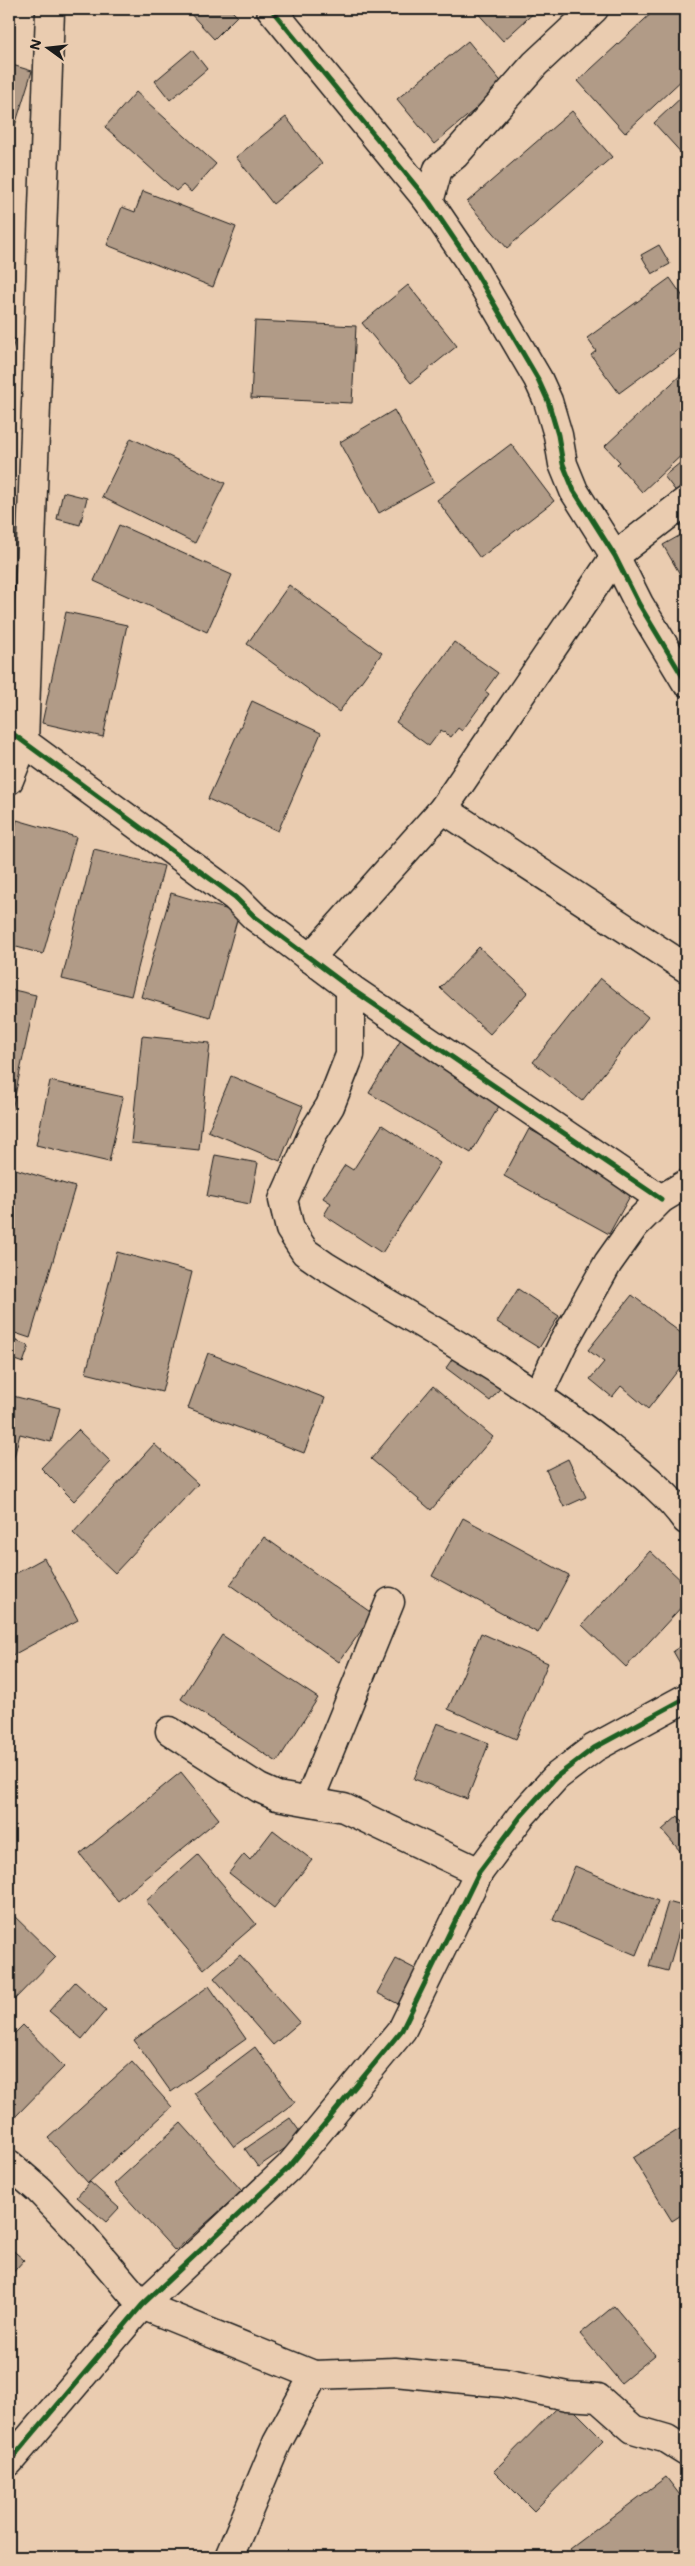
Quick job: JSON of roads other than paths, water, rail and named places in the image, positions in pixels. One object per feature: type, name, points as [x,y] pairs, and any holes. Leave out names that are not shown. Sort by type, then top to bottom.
[{"type":"street","points":[[9,780],[16,736],[47,9]]},
{"type":"street","points":[[271,9],[429,202],[469,261],[538,380],[548,401],[558,435],[563,464],[574,491],[615,556],[638,604],[686,682]]},
{"type":"street","points":[[429,202],[438,168],[455,155],[535,64],[594,9]]},
{"type":"street","points":[[310,958],[443,809],[615,556],[686,501]]},
{"type":"street","points":[[16,736],[234,896],[255,917],[350,988],[661,1199]]},
{"type":"street","points":[[443,809],[686,968]]},
{"type":"street","points":[[350,988],[350,1055],[330,1106],[314,1133],[282,1200],[290,1230],[304,1252],[325,1266],[538,1395],[640,1473],[679,1510],[686,1520]]},
{"type":"street","points":[[538,1395],[563,1343],[608,1263],[635,1224],[661,1199],[686,1184]]},
{"type":"street","points":[[310,1801],[390,1602]]},
{"type":"street","points":[[9,2462],[142,2305],[289,2167],[402,2030],[479,1872],[520,1816],[556,1777],[594,1748],[686,1698]]},
{"type":"street","points":[[170,1730],[259,1788],[277,1796],[344,1808],[479,1872]]},
{"type":"street","points":[[9,2164],[52,2204],[142,2305],[314,2375],[395,2372],[504,2383],[567,2396],[598,2398],[633,2429],[667,2439],[686,2450]]},
{"type":"street","points":[[229,2557],[277,2443],[314,2375]]}]
